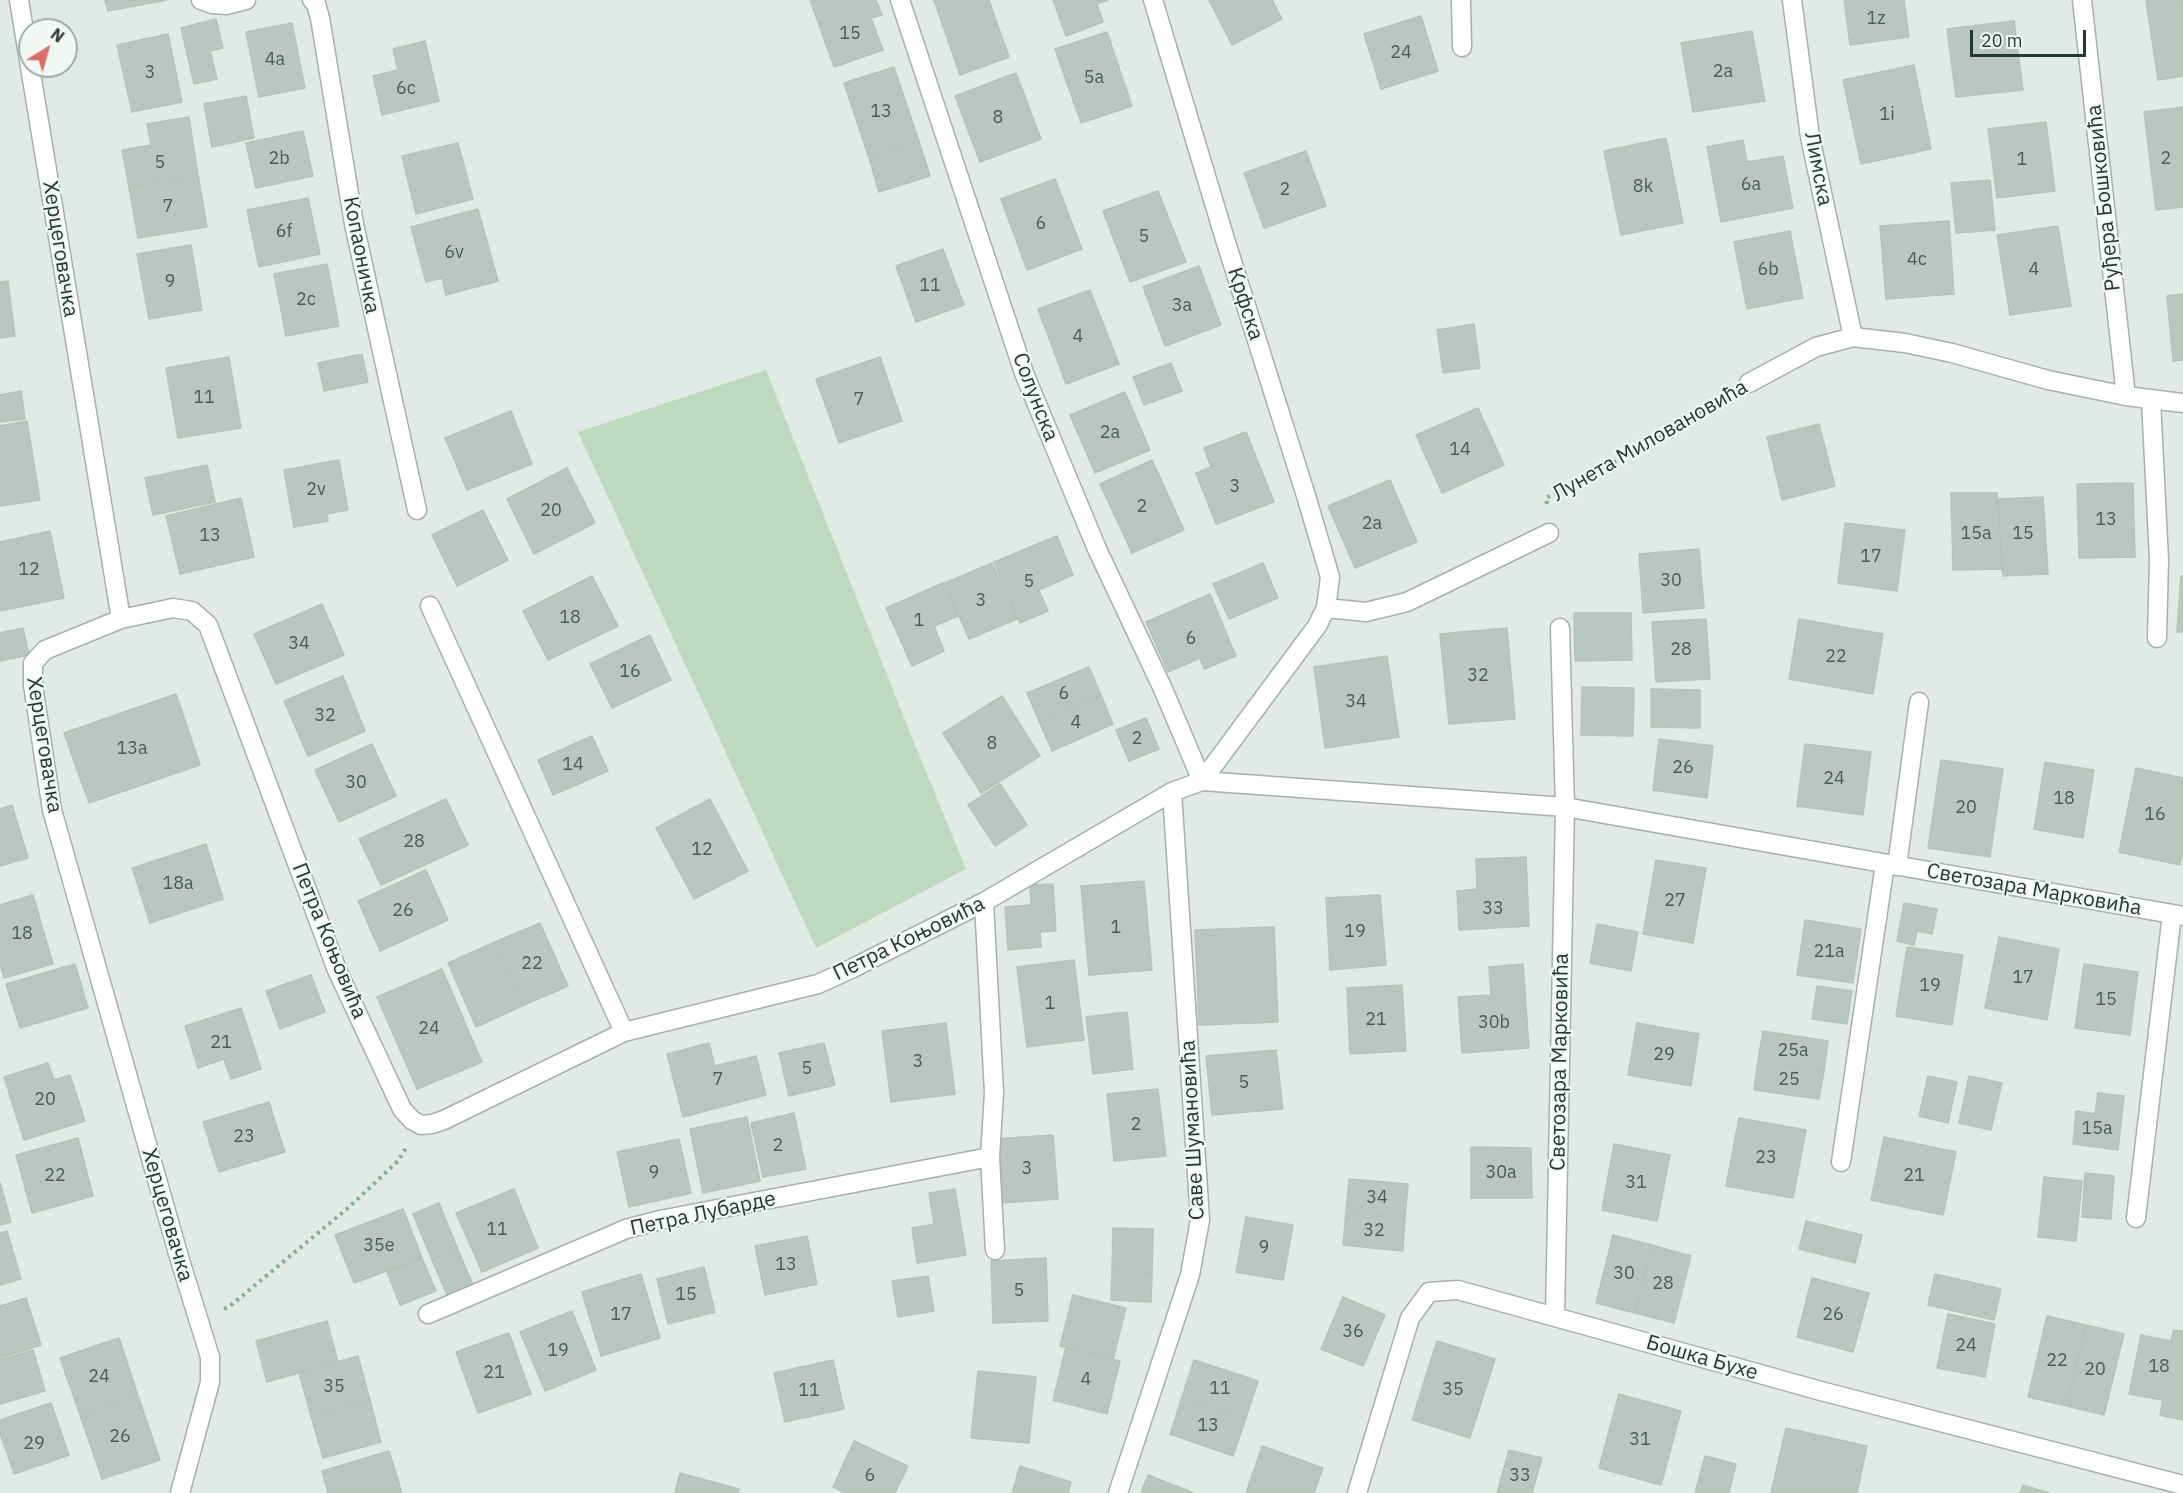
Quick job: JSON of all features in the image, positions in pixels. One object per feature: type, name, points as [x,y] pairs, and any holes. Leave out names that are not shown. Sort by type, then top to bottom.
[{"type":"street","name":"Херцеговачка","points":[[19,0],[121,619],[45,650],[33,663],[33,685],[52,810],[210,1357],[210,1382],[180,1493]]},
{"type":"street","points":[[201,0],[226,5],[246,0]]},
{"type":"street","name":"Копаоничка","points":[[312,0],[316,4],[320,18],[354,224],[417,510]]},
{"type":"street","name":"Солунска","points":[[900,0],[1024,373],[1097,549],[1163,689],[1202,781]]},
{"type":"street","name":"Крфска","points":[[1154,0],[1224,236],[1330,577],[1326,608]]},
{"type":"street","points":[[1461,0],[1462,47]]},
{"type":"street","name":"Лимска","points":[[1792,0],[1810,137],[1853,337]]},
{"type":"street","name":"Руђера Бошковића","points":[[2082,0],[2126,396]]},
{"type":"street","name":"Лунета Миловановића","points":[[1749,383],[1816,347],[1853,337],[1905,343],[1952,353],[2048,380],[2126,396],[2183,403]]},
{"type":"street","points":[[2151,400],[2160,560],[2157,638]]},
{"type":"street","name":"Лунета Миловановића","points":[[1326,608],[1366,612],[1407,602],[1548,533]]},
{"type":"street","points":[[430,606],[624,1032]]},
{"type":"street","name":"Петра Коњовића","points":[[121,619],[173,608],[192,611],[208,625],[337,970],[402,1109],[412,1120],[421,1125],[444,1120],[624,1032],[818,984],[885,953],[984,902],[1172,792]]},
{"type":"street","points":[[1172,792],[1202,781],[1317,626],[1326,608]]},
{"type":"street","points":[[1560,628],[1565,807]]},
{"type":"street","points":[[1841,1162],[1919,702]]},
{"type":"street","name":"Светозара Марковића","points":[[1202,781],[1565,807],[2177,915]]},
{"type":"street","name":"Саве Шумановића","points":[[1118,1493],[1190,1275],[1200,1220],[1172,792]]},
{"type":"street","name":"Светозара Марковића","points":[[1555,1316],[1565,807]]},
{"type":"street","points":[[984,902],[994,1093],[990,1157],[994,1250]]},
{"type":"street","points":[[2136,1218],[2177,915]]},
{"type":"street","name":"Петра Лубарде","points":[[428,1314],[626,1229],[660,1220],[990,1157]]},
{"type":"street","name":"Бошка Бухе","points":[[1357,1493],[1410,1318],[1429,1292],[1458,1290],[1821,1391],[2183,1485]]},
{"type":"path","name":"Лунета Миловановића","points":[[1548,533],[1546,498],[1651,443],[1749,383]]},
{"type":"path","points":[[199,1322],[230,1306],[348,1209],[398,1161],[421,1125]]},
{"type":"green space","points":[[766,370],[966,869],[816,948],[578,432]]},
{"type":"building","points":[[105,0],[167,0],[108,11]]},
{"type":"building","points":[[810,0],[876,0],[882,15],[871,18],[883,50],[834,67]]},
{"type":"building","points":[[934,0],[989,0],[1009,57],[960,75]]},
{"type":"building","points":[[1053,0],[1108,0],[1097,4],[1103,22],[1066,36]]},
{"type":"building","points":[[1209,0],[1272,0],[1282,19],[1232,45]]},
{"type":"building","points":[[1844,0],[1904,0],[1909,37],[1850,45]]},
{"type":"building","points":[[2183,0],[2183,76],[2158,80],[2146,1]]},
{"type":"building","points":[[1421,16],[1438,71],[1381,89],[1364,34]]},
{"type":"building","points":[[216,19],[223,48],[210,51],[217,79],[194,84],[181,28]]},
{"type":"building","points":[[2014,21],[2023,90],[1956,97],[1947,29]]},
{"type":"building","points":[[292,23],[305,88],[259,97],[246,32]]},
{"type":"building","points":[[1752,31],[1765,101],[1693,112],[1681,43]]},
{"type":"building","points":[[1107,32],[1132,106],[1081,123],[1055,49]]},
{"type":"building","points":[[168,34],[182,102],[132,112],[117,45]]},
{"type":"building","points":[[425,41],[439,101],[382,115],[373,76],[398,70],[393,49]]},
{"type":"building","points":[[1914,65],[1931,149],[1861,164],[1843,80]]},
{"type":"building","points":[[894,67],[919,141],[869,158],[844,83]]},
{"type":"building","points":[[1016,73],[1041,139],[980,162],[955,96]]},
{"type":"building","points":[[246,96],[254,138],[212,147],[204,104]]},
{"type":"building","points":[[2183,107],[2183,207],[2156,210],[2144,112]]},
{"type":"building","points":[[189,117],[198,175],[129,187],[122,150],[151,145],[147,124]]},
{"type":"building","points":[[2046,122],[2055,191],[1997,198],[1988,129]]},
{"type":"building","points":[[303,131],[313,176],[256,188],[246,143]]},
{"type":"building","points":[[1666,138],[1683,223],[1621,235],[1604,151]]},
{"type":"building","points":[[1743,140],[1747,162],[1783,156],[1793,208],[1721,222],[1707,147]]},
{"type":"building","points":[[919,141],[930,176],[879,192],[869,158]]},
{"type":"building","points":[[458,143],[473,199],[416,214],[402,156]]},
{"type":"building","points":[[1306,151],[1326,206],[1264,228],[1244,173]]},
{"type":"building","points":[[198,175],[207,227],[138,238],[129,187]]},
{"type":"building","points":[[1055,179],[1082,249],[1027,270],[1001,199]]},
{"type":"building","points":[[1990,180],[1995,230],[1956,233],[1951,183]]},
{"type":"building","points":[[1158,191],[1186,262],[1130,282],[1103,211]]},
{"type":"building","points":[[308,198],[320,254],[259,267],[247,210]]},
{"type":"building","points":[[478,209],[498,281],[446,295],[442,278],[426,282],[411,227]]},
{"type":"building","points":[[1949,221],[1954,294],[1886,299],[1880,226]]},
{"type":"building","points":[[2058,226],[2071,306],[2010,315],[1997,235]]},
{"type":"building","points":[[1790,231],[1803,298],[1747,309],[1734,242]]},
{"type":"building","points":[[191,245],[202,310],[149,319],[137,254]]},
{"type":"building","points":[[943,249],[964,305],[916,322],[896,266]]},
{"type":"building","points":[[327,264],[339,326],[286,336],[274,274]]},
{"type":"building","points":[[1199,266],[1221,325],[1165,346],[1143,287]]},
{"type":"building","points":[[8,281],[15,336],[0,338],[0,282]]},
{"type":"building","points":[[1090,290],[1119,364],[1066,384],[1038,309]]},
{"type":"building","points":[[2183,294],[2183,360],[2173,361],[2167,296]]},
{"type":"building","points":[[1474,324],[1480,368],[1443,373],[1437,330]]},
{"type":"building","points":[[362,354],[368,382],[324,391],[318,363]]},
{"type":"building","points":[[229,357],[241,428],[178,438],[166,368]]},
{"type":"building","points":[[880,357],[902,421],[839,443],[816,379]]},
{"type":"building","points":[[1171,363],[1182,391],[1144,405],[1133,377]]},
{"type":"building","points":[[21,391],[25,419],[0,422],[0,395]]},
{"type":"building","points":[[1125,392],[1150,450],[1095,473],[1070,415]]},
{"type":"building","points":[[1478,408],[1504,465],[1442,493],[1416,435]]},
{"type":"building","points":[[511,411],[532,464],[467,490],[445,438]]},
{"type":"building","points":[[27,421],[40,500],[0,506],[0,426]]},
{"type":"building","points":[[1819,424],[1835,486],[1782,500],[1767,437]]},
{"type":"building","points":[[1246,432],[1274,502],[1216,524],[1196,473],[1211,467],[1204,448]]},
{"type":"building","points":[[339,460],[348,510],[327,514],[328,521],[294,527],[284,470]]},
{"type":"building","points":[[1152,460],[1184,530],[1132,553],[1100,484]]},
{"type":"building","points":[[207,465],[215,502],[153,515],[145,478]]},
{"type":"building","points":[[567,468],[595,523],[534,554],[507,499]]},
{"type":"building","points":[[1390,480],[1417,542],[1355,568],[1328,506]]},
{"type":"building","points":[[2133,483],[2135,557],[2079,558],[2077,484]]},
{"type":"building","points":[[1951,493],[1997,493],[2002,569],[1953,570]]},
{"type":"building","points":[[2043,497],[2048,574],[2003,576],[1998,499]]},
{"type":"building","points":[[241,498],[254,557],[180,574],[166,516]]},
{"type":"building","points":[[483,510],[508,560],[457,586],[432,535]]},
{"type":"building","points":[[1845,523],[1905,530],[1897,591],[1838,583]]},
{"type":"building","points":[[50,531],[64,598],[0,611],[0,542]]},
{"type":"building","points":[[1057,536],[1073,575],[1039,590],[1048,611],[1020,623],[994,562]]},
{"type":"building","points":[[1699,549],[1704,608],[1643,613],[1639,554]]},
{"type":"building","points":[[992,563],[1017,619],[969,639],[945,583]]},
{"type":"building","points":[[1263,563],[1278,598],[1229,619],[1213,584]]},
{"type":"building","points":[[592,576],[618,626],[548,660],[523,611]]},
{"type":"building","points":[[2181,576],[2183,576],[2183,632],[2177,632]]},
{"type":"building","points":[[943,583],[958,616],[934,626],[944,651],[912,666],[886,608]]},
{"type":"building","points":[[1210,594],[1236,656],[1204,669],[1200,658],[1168,672],[1146,622]]},
{"type":"building","points":[[322,604],[344,655],[276,684],[254,634]]},
{"type":"building","points":[[1574,613],[1631,613],[1632,660],[1575,661]]},
{"type":"building","points":[[1706,619],[1710,679],[1656,682],[1652,622]]},
{"type":"building","points":[[1799,619],[1883,634],[1873,694],[1789,679]]},
{"type":"building","points":[[23,628],[29,655],[0,661],[0,633]]},
{"type":"building","points":[[1507,628],[1515,719],[1449,724],[1440,634]]},
{"type":"building","points":[[650,635],[671,680],[612,708],[590,664]]},
{"type":"building","points":[[1387,656],[1399,737],[1325,748],[1314,667]]},
{"type":"building","points":[[1089,667],[1101,695],[1039,721],[1027,693]]},
{"type":"building","points":[[343,676],[365,731],[308,756],[284,701]]},
{"type":"building","points":[[1582,687],[1634,688],[1633,736],[1581,735]]},
{"type":"building","points":[[1651,689],[1700,690],[1700,728],[1651,727]]},
{"type":"building","points":[[176,694],[200,765],[89,803],[64,733]]},
{"type":"building","points":[[1101,695],[1113,724],[1052,751],[1039,721]]},
{"type":"building","points":[[1002,696],[1040,756],[981,793],[943,733]]},
{"type":"building","points":[[1146,718],[1159,749],[1129,761],[1116,730]]},
{"type":"building","points":[[592,736],[608,771],[553,795],[538,760]]},
{"type":"building","points":[[1659,739],[1713,746],[1707,798],[1653,790]]},
{"type":"building","points":[[372,744],[396,796],[339,822],[315,770]]},
{"type":"building","points":[[1805,744],[1871,752],[1863,815],[1797,806]]},
{"type":"building","points":[[1941,760],[2003,769],[1990,857],[1928,848]]},
{"type":"building","points":[[2045,762],[2094,770],[2083,838],[2034,829]]},
{"type":"building","points":[[2136,768],[2183,778],[2183,851],[2180,865],[2119,852]]},
{"type":"building","points":[[1000,784],[1027,825],[995,846],[968,805]]},
{"type":"building","points":[[446,799],[468,845],[381,885],[359,839]]},
{"type":"building","points":[[710,799],[748,871],[694,899],[656,828]]},
{"type":"building","points":[[12,805],[28,858],[0,866],[0,809]]},
{"type":"building","points":[[206,844],[223,899],[150,923],[132,868]]},
{"type":"building","points":[[1526,857],[1529,926],[1459,930],[1457,891],[1477,889],[1476,859]]},
{"type":"building","points":[[1656,860],[1706,868],[1693,943],[1643,934]]},
{"type":"building","points":[[426,870],[448,920],[380,951],[358,901]]},
{"type":"building","points":[[1144,881],[1152,970],[1089,975],[1081,886]]},
{"type":"building","points":[[1053,884],[1056,931],[1040,932],[1041,947],[1008,950],[1005,907],[1031,905],[1030,885]]},
{"type":"building","points":[[33,895],[53,964],[4,978],[0,963],[0,905]]},
{"type":"building","points":[[1380,895],[1386,965],[1330,970],[1326,898]]},
{"type":"building","points":[[1904,903],[1937,909],[1932,934],[1917,931],[1914,945],[1897,941]]},
{"type":"building","points":[[1805,920],[1861,929],[1853,983],[1797,975]]},
{"type":"building","points":[[540,923],[568,986],[524,1005],[495,942]]},
{"type":"building","points":[[1597,924],[1638,932],[1631,971],[1590,963]]},
{"type":"building","points":[[1274,927],[1278,1022],[1199,1025],[1195,930]]},
{"type":"building","points":[[1999,937],[2059,949],[2047,1020],[1985,1008]]},
{"type":"building","points":[[495,942],[524,1005],[476,1027],[448,963]]},
{"type":"building","points":[[1907,947],[1963,955],[1952,1025],[1896,1016]]},
{"type":"building","points":[[1074,960],[1084,1040],[1027,1047],[1017,967]]},
{"type":"building","points":[[75,964],[88,1008],[20,1028],[6,984]]},
{"type":"building","points":[[1523,964],[1529,1048],[1462,1053],[1458,997],[1491,995],[1489,967]]},
{"type":"building","points":[[2084,964],[2138,972],[2130,1035],[2075,1028]]},
{"type":"building","points":[[442,969],[482,1062],[417,1089],[377,997]]},
{"type":"building","points":[[311,975],[325,1012],[280,1029],[266,991]]},
{"type":"building","points":[[1402,985],[1406,1051],[1350,1054],[1347,988]]},
{"type":"building","points":[[1817,986],[1852,991],[1847,1024],[1812,1019]]},
{"type":"building","points":[[241,1008],[261,1069],[231,1079],[224,1059],[198,1068],[185,1026]]},
{"type":"building","points":[[1127,1012],[1133,1069],[1093,1074],[1086,1017]]},
{"type":"building","points":[[946,1023],[955,1094],[891,1102],[882,1031]]},
{"type":"building","points":[[1637,1023],[1699,1034],[1691,1086],[1628,1075]]},
{"type":"building","points":[[1763,1031],[1828,1041],[1824,1071],[1758,1060]]},
{"type":"building","points":[[709,1043],[715,1066],[756,1056],[766,1095],[683,1117],[667,1054]]},
{"type":"building","points":[[824,1043],[835,1085],[789,1096],[779,1053]]},
{"type":"building","points":[[1276,1050],[1283,1109],[1212,1115],[1206,1056]]},
{"type":"building","points":[[1758,1060],[1824,1071],[1819,1099],[1754,1090]]},
{"type":"building","points":[[48,1063],[54,1080],[70,1075],[85,1121],[24,1140],[4,1077]]},
{"type":"building","points":[[1928,1076],[1957,1082],[1948,1123],[1919,1116]]},
{"type":"building","points":[[1969,1076],[2002,1083],[1991,1130],[1959,1123]]},
{"type":"building","points":[[1158,1089],[1166,1156],[1114,1161],[1107,1094]]},
{"type":"building","points":[[2098,1093],[2124,1096],[2118,1150],[2073,1144],[2076,1111],[2095,1114]]},
{"type":"building","points":[[269,1102],[285,1152],[219,1172],[203,1122]]},
{"type":"building","points":[[794,1113],[806,1169],[763,1177],[751,1123]]},
{"type":"building","points":[[747,1117],[760,1181],[703,1193],[690,1129]]},
{"type":"building","points":[[1739,1118],[1806,1130],[1793,1198],[1726,1186]]},
{"type":"building","points":[[1053,1135],[1058,1199],[1001,1203],[996,1139]]},
{"type":"building","points":[[1884,1137],[1956,1152],[1943,1215],[1871,1200]]},
{"type":"building","points":[[78,1138],[93,1196],[32,1213],[16,1155]]},
{"type":"building","points":[[679,1139],[691,1193],[629,1207],[617,1152]]},
{"type":"building","points":[[1614,1144],[1670,1155],[1657,1221],[1602,1210]]},
{"type":"building","points":[[1471,1147],[1531,1148],[1532,1198],[1471,1198]]},
{"type":"building","points":[[2085,1173],[2114,1176],[2111,1219],[2082,1217]]},
{"type":"building","points":[[2044,1177],[2082,1181],[2076,1241],[2038,1237]]},
{"type":"building","points":[[1349,1179],[1408,1184],[1405,1217],[1346,1212]]},
{"type":"building","points":[[0,1182],[11,1222],[0,1225]]},
{"type":"building","points":[[514,1189],[538,1248],[482,1272],[456,1213]]},
{"type":"building","points":[[955,1189],[966,1255],[917,1263],[912,1228],[934,1224],[929,1193]]},
{"type":"building","points":[[439,1203],[458,1250],[432,1260],[413,1214]]},
{"type":"building","points":[[403,1209],[422,1258],[354,1283],[335,1235]]},
{"type":"building","points":[[1346,1212],[1405,1217],[1403,1251],[1343,1245]]},
{"type":"building","points":[[1246,1217],[1293,1225],[1283,1280],[1236,1272]]},
{"type":"building","points":[[1806,1221],[1862,1235],[1855,1263],[1799,1249]]},
{"type":"building","points":[[1113,1228],[1153,1229],[1152,1273],[1112,1271]]},
{"type":"building","points":[[7,1231],[21,1279],[0,1285],[0,1233]]},
{"type":"building","points":[[1613,1235],[1652,1245],[1635,1313],[1596,1303]]},
{"type":"building","points":[[807,1236],[817,1284],[765,1295],[755,1246]]},
{"type":"building","points":[[1652,1245],[1691,1256],[1674,1323],[1635,1313]]},
{"type":"building","points":[[458,1250],[474,1287],[448,1297],[432,1260]]},
{"type":"building","points":[[422,1258],[436,1291],[400,1305],[387,1272]]},
{"type":"building","points":[[1046,1258],[1048,1321],[993,1323],[991,1261]]},
{"type":"building","points":[[704,1267],[715,1312],[668,1324],[657,1279]]},
{"type":"building","points":[[1112,1271],[1152,1273],[1151,1302],[1111,1300]]},
{"type":"building","points":[[641,1274],[660,1338],[601,1356],[582,1292]]},
{"type":"building","points":[[1935,1274],[2001,1289],[1994,1320],[1928,1305]]},
{"type":"building","points":[[928,1276],[934,1311],[898,1317],[892,1281]]},
{"type":"building","points":[[1812,1278],[1869,1293],[1853,1352],[1797,1337]]},
{"type":"building","points":[[1073,1295],[1126,1308],[1113,1359],[1060,1346]]},
{"type":"building","points":[[1343,1297],[1385,1315],[1363,1366],[1321,1349]]},
{"type":"building","points":[[26,1298],[41,1345],[0,1358],[0,1306]]},
{"type":"building","points":[[572,1311],[596,1370],[545,1391],[520,1332]]},
{"type":"building","points":[[1948,1314],[1995,1324],[1985,1377],[1937,1368]]},
{"type":"building","points":[[2047,1316],[2086,1325],[2067,1406],[2028,1397]]},
{"type":"building","points":[[327,1321],[338,1362],[267,1382],[256,1341]]},
{"type":"building","points":[[2086,1325],[2124,1334],[2104,1415],[2067,1406]]},
{"type":"building","points":[[2174,1330],[2183,1331],[2183,1420],[2160,1415],[2163,1400],[2129,1394],[2141,1335],[2171,1341]]},
{"type":"building","points":[[509,1333],[531,1394],[478,1413],[456,1352]]},
{"type":"building","points":[[119,1338],[138,1396],[80,1415],[60,1358]]},
{"type":"building","points":[[1437,1341],[1495,1359],[1470,1438],[1412,1420]]},
{"type":"building","points":[[1066,1347],[1120,1361],[1107,1414],[1053,1400]]},
{"type":"building","points":[[33,1350],[45,1391],[0,1404],[0,1360]]},
{"type":"building","points":[[358,1356],[370,1400],[311,1416],[299,1373]]},
{"type":"building","points":[[833,1360],[844,1409],[785,1422],[774,1373]]},
{"type":"building","points":[[1194,1360],[1258,1381],[1246,1418],[1182,1397]]},
{"type":"building","points":[[978,1371],[1036,1377],[1029,1443],[971,1438]]},
{"type":"building","points":[[1619,1394],[1681,1411],[1661,1485],[1599,1468]]},
{"type":"building","points":[[138,1396],[160,1460],[102,1479],[80,1415]]},
{"type":"building","points":[[1182,1397],[1246,1418],[1233,1456],[1170,1434]]},
{"type":"building","points":[[370,1400],[381,1442],[323,1458],[311,1416]]},
{"type":"building","points":[[51,1403],[69,1455],[14,1474],[0,1433],[0,1420]]},
{"type":"building","points":[[1786,1428],[1867,1446],[1857,1493],[1771,1493]]},
{"type":"building","points":[[854,1441],[908,1466],[895,1493],[846,1493],[833,1487]]},
{"type":"building","points":[[1262,1446],[1323,1468],[1314,1493],[1246,1493]]},
{"type":"building","points":[[1509,1450],[1542,1458],[1532,1493],[1497,1493]]},
{"type":"building","points":[[389,1451],[402,1493],[328,1493],[322,1471]]},
{"type":"building","points":[[1705,1456],[1736,1464],[1729,1493],[1695,1493]]},
{"type":"building","points":[[1020,1466],[1071,1482],[1068,1493],[1012,1493]]},
{"type":"building","points":[[680,1473],[739,1489],[738,1493],[675,1493]]},
{"type":"building","points":[[1148,1475],[1194,1493],[1141,1493]]},
{"type":"building","points":[[2023,1485],[2049,1493],[2020,1493]]}]
